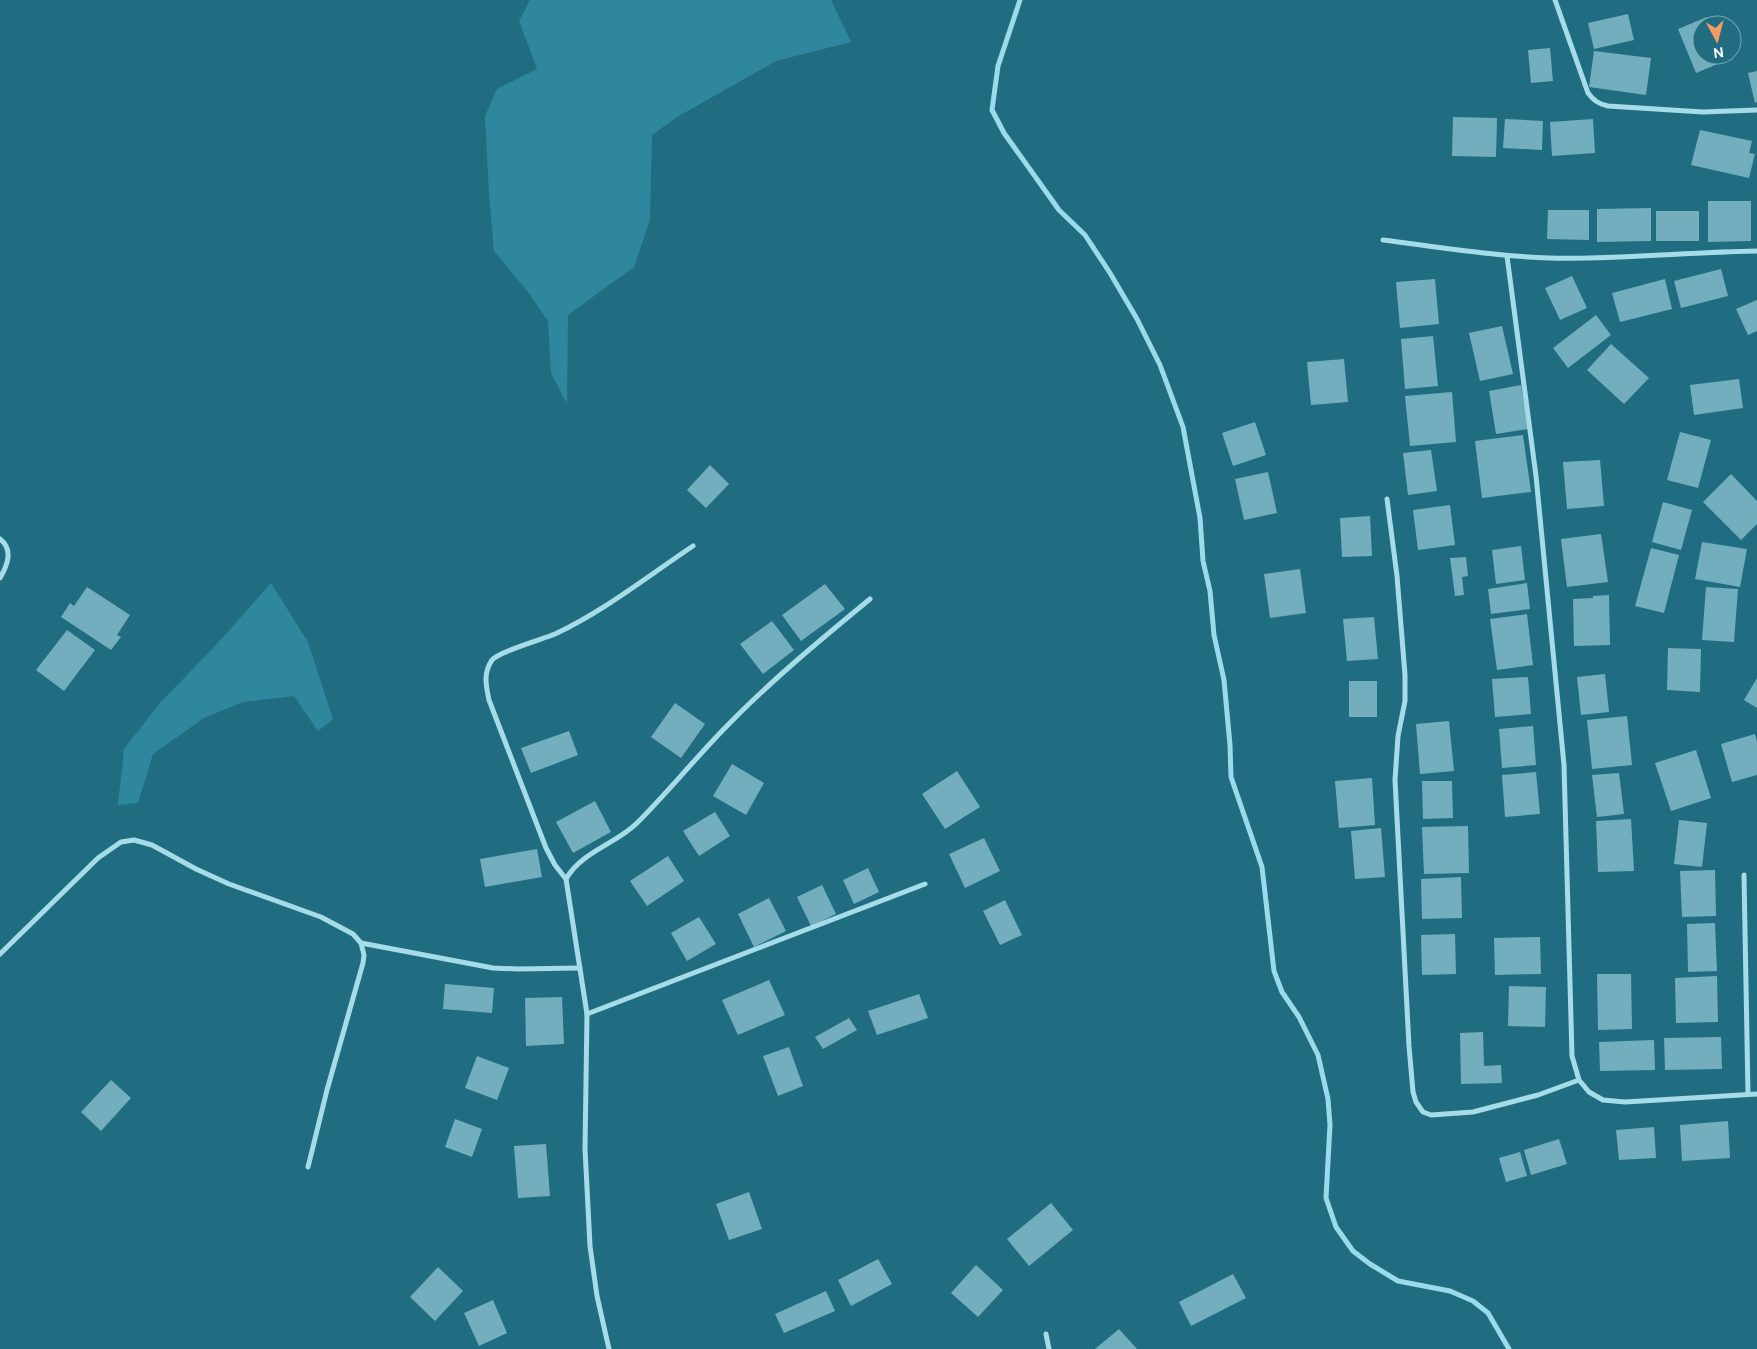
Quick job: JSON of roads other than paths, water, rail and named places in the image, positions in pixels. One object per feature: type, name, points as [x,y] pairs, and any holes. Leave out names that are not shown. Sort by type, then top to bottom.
[{"type":"street","points":[[1555,0],[1584,83],[1593,100],[1608,106],[1703,112],[1757,110]]},
{"type":"street","points":[[1383,240],[1507,256],[1550,258],[1602,258],[1757,251]]},
{"type":"street","points":[[1507,256],[1536,476],[1564,765],[1572,1056],[1578,1080],[1589,1092],[1602,1100],[1625,1102],[1757,1094]]},
{"type":"street","points":[[1387,499],[1398,585],[1405,675],[1405,701],[1398,736],[1395,780],[1409,1046],[1413,1092],[1416,1102],[1423,1112],[1431,1116],[1473,1112],[1538,1094],[1578,1080]]},
{"type":"street","points":[[0,539],[8,548],[9,559],[0,578]]},
{"type":"street","points":[[610,1349],[597,1296],[590,1246],[585,1149],[587,1014],[566,879],[546,848],[489,700],[486,686],[486,670],[494,658],[571,626],[693,546]]},
{"type":"street","points":[[566,879],[571,870],[581,861],[616,840],[635,825],[723,730],[791,665],[870,598]]},
{"type":"street","points":[[0,954],[98,858],[121,842],[134,840],[152,845],[196,870],[321,917],[353,934],[361,943],[364,955],[363,964],[327,1090],[308,1167]]},
{"type":"street","points":[[1744,875],[1748,1094]]},
{"type":"street","points":[[587,1014],[925,884]]},
{"type":"street","points":[[361,943],[493,968],[580,968]]},
{"type":"street","points":[[1046,1334],[1049,1349]]},
{"type":"waterway","points":[[1020,0],[998,66],[992,110],[1004,133],[1059,210],[1085,235],[1110,273],[1137,319],[1160,365],[1183,427],[1200,518],[1203,561],[1210,591],[1214,635],[1224,680],[1231,777],[1262,867],[1274,971],[1282,992],[1299,1017],[1318,1055],[1328,1099],[1330,1125],[1326,1198],[1336,1227],[1353,1251],[1398,1281],[1450,1291],[1473,1301],[1488,1313],[1509,1349]]}]
